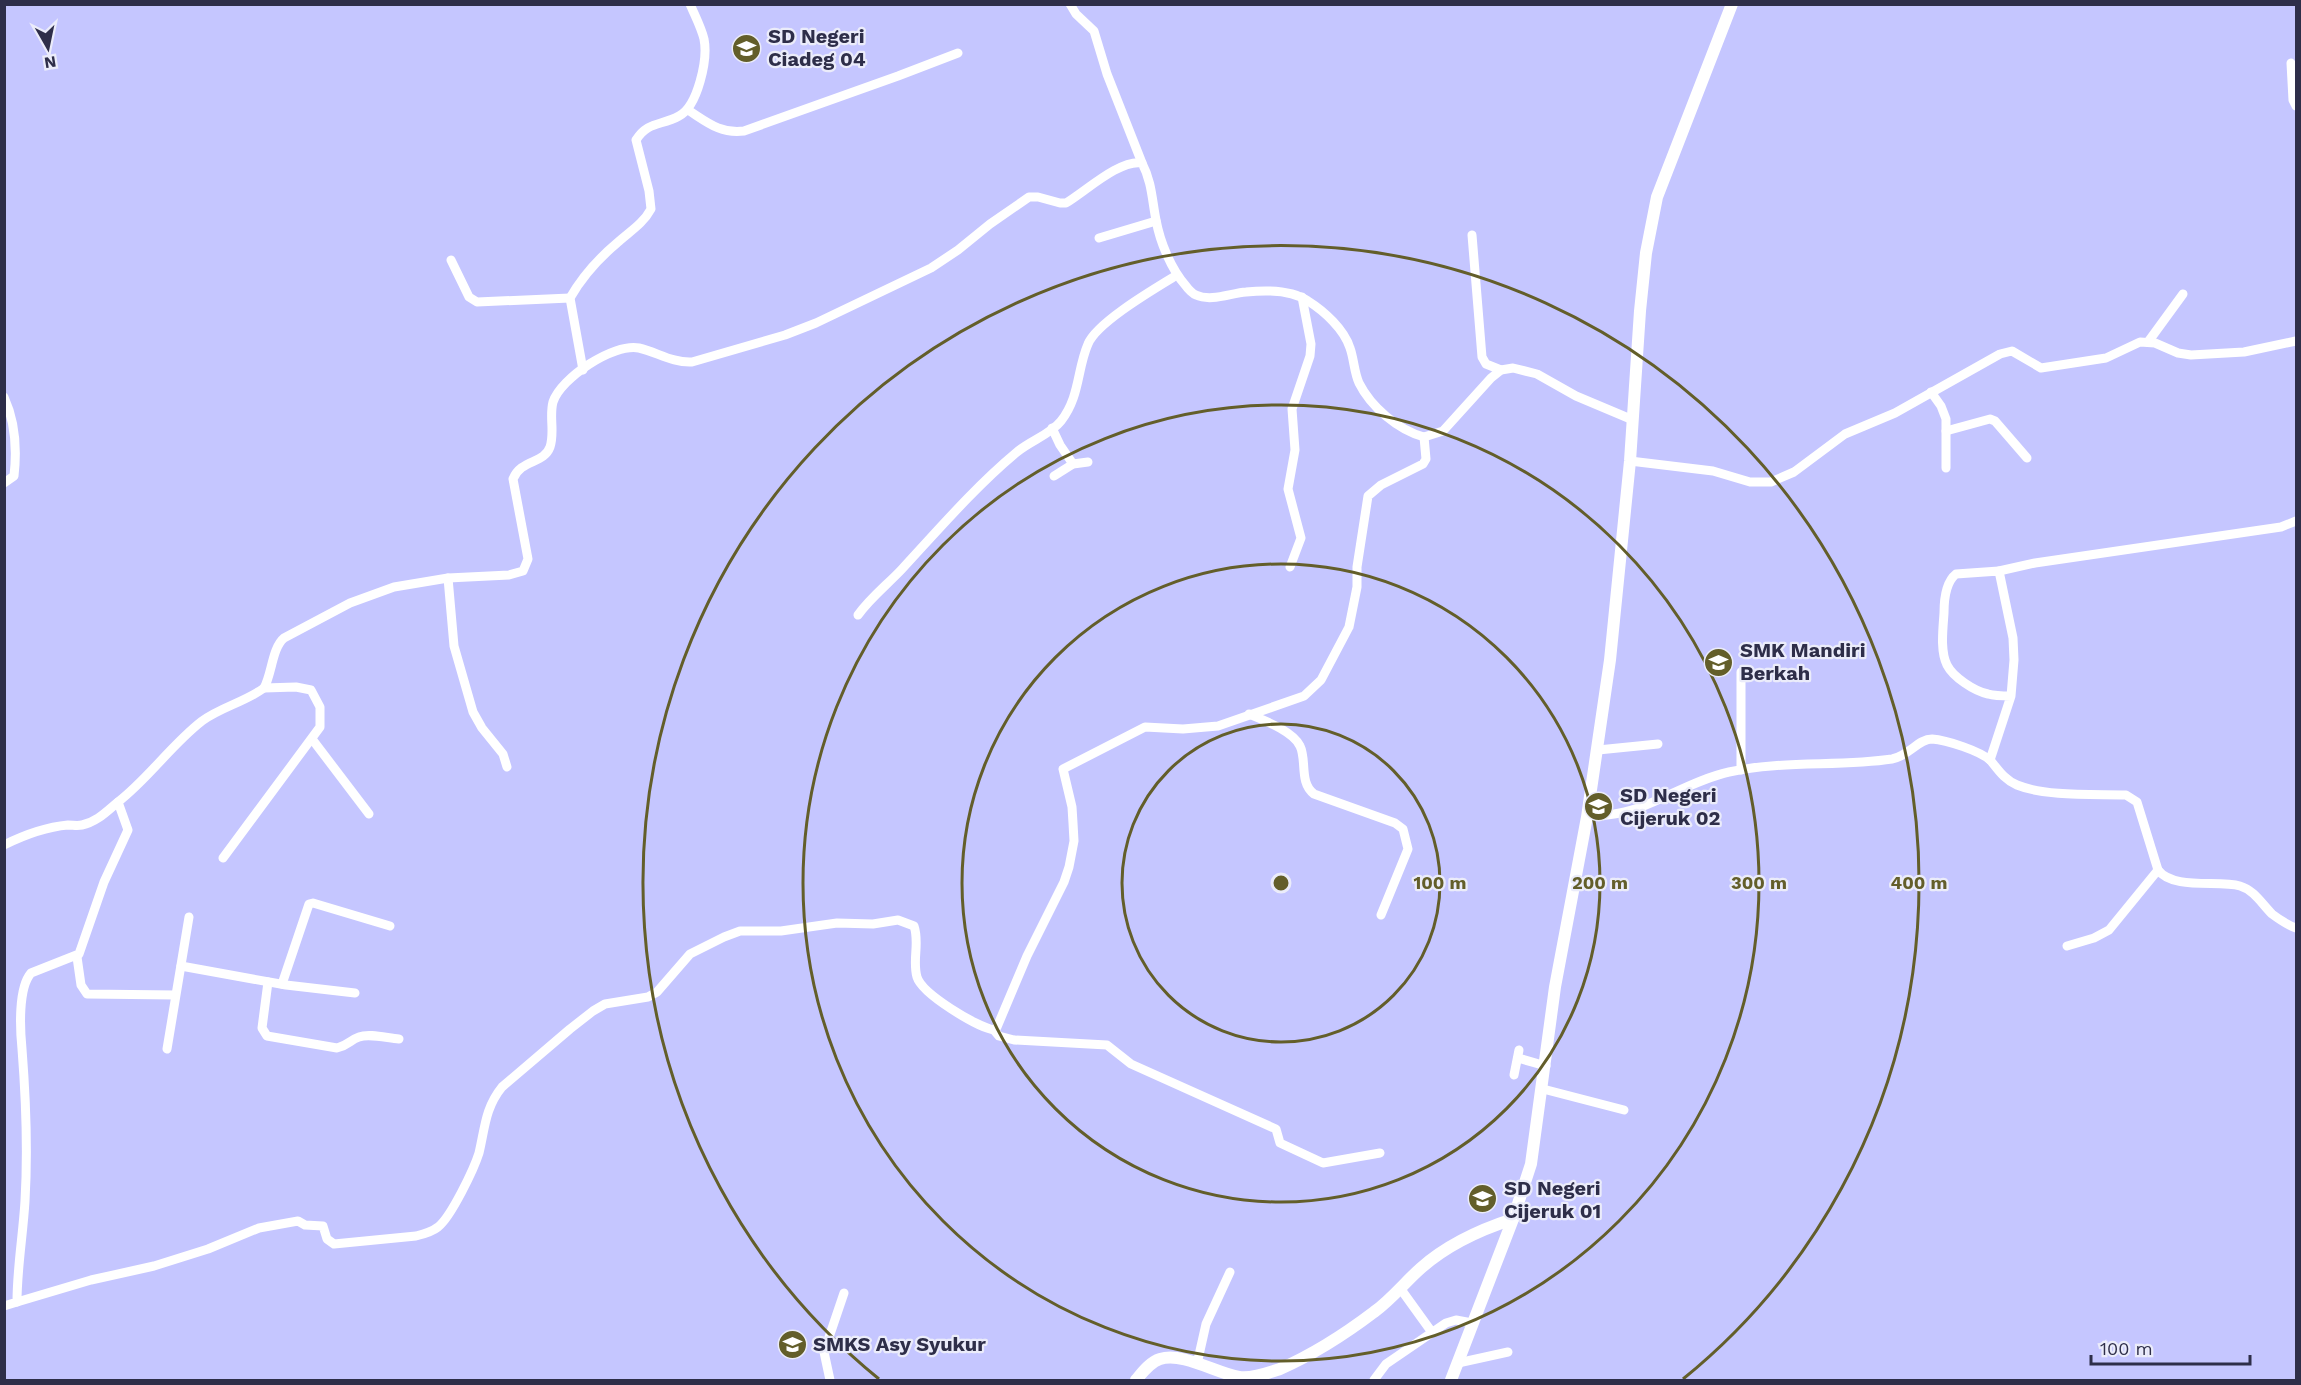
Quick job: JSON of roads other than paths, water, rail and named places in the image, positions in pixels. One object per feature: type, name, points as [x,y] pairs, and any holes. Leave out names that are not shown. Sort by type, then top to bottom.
[{"type":"main road","points":[[1451,1380],[1532,1164],[1555,987],[1587,817],[1610,660],[1628,488],[1646,253],[1657,197],[1732,4]]},
{"type":"main road","points":[[1136,1380],[1158,1359],[1170,1358],[1191,1362],[1237,1378],[1268,1373],[1323,1348],[1374,1313],[1421,1268],[1458,1241],[1486,1227],[1513,1219]]},
{"type":"street","points":[[583,370],[570,298],[579,281],[615,244],[639,225],[651,209],[648,183],[636,140],[642,130],[688,110],[698,86],[705,47],[690,4]]},
{"type":"street","points":[[1070,4],[1076,14],[1094,31],[1107,74],[1152,187],[1159,233],[1177,275],[1196,295],[1208,297],[1245,292],[1280,293],[1302,297],[1322,311],[1346,338],[1359,383],[1372,401],[1404,430],[1424,437],[1443,431],[1475,393],[1501,370]]},
{"type":"street","points":[[688,110],[716,129],[744,131],[958,52]]},
{"type":"street","points":[[2291,63],[2293,100],[2296,106]]},
{"type":"street","points":[[264,688],[277,646],[284,638],[375,593],[411,583],[448,578],[509,575],[523,571],[528,559],[513,479],[523,465],[546,454],[550,448],[553,431],[551,414],[559,390],[601,357],[621,349],[639,348],[667,359],[692,362],[792,332],[843,311],[931,268],[1029,197],[1066,203],[1127,163],[1142,163]]},
{"type":"street","points":[[1099,238],[1156,220]]},
{"type":"street","points":[[1472,235],[1482,357],[1486,364],[1501,370],[1513,368],[1527,370],[1576,396],[1633,420]]},
{"type":"street","points":[[452,260],[469,297],[477,302],[570,298]]},
{"type":"street","points":[[858,615],[875,593],[896,575],[992,474],[1017,451],[1053,428],[1063,418],[1076,393],[1086,346],[1091,338],[1146,294],[1177,275]]},
{"type":"street","points":[[2148,342],[2183,294]]},
{"type":"street","points":[[1290,567],[1301,538],[1288,489],[1295,450],[1292,409],[1310,356],[1311,344],[1302,297]]},
{"type":"street","points":[[1630,461],[1713,471],[1750,482],[1771,482],[1794,472],[1845,434],[1936,399],[2000,354],[2012,351],[2039,368],[2091,361],[2115,355],[2132,345],[2148,342],[2178,353],[2192,355],[2244,352],[2296,341]]},
{"type":"street","points":[[4,397],[10,410],[15,460],[14,476],[4,483]]},
{"type":"street","points":[[1936,399],[1946,419],[1946,468]]},
{"type":"street","points":[[1946,431],[1990,419],[1995,421],[2027,458]]},
{"type":"street","points":[[1053,428],[1060,445],[1073,464]]},
{"type":"street","points":[[994,1030],[1069,867],[1074,841],[1073,823],[1072,807],[1063,769],[1145,727],[1199,729],[1218,726],[1304,696],[1321,680],[1349,627],[1357,587],[1357,567],[1368,496],[1381,485],[1423,464],[1426,459],[1424,437]]},
{"type":"street","points":[[1054,476],[1073,464],[1088,462]]},
{"type":"street","points":[[2011,696],[1987,694],[1951,672],[1945,663],[1944,601],[1952,578],[1956,574],[1999,571],[2035,563],[2281,526],[2296,521]]},
{"type":"street","points":[[1990,760],[2011,696],[2013,638],[1999,571]]},
{"type":"street","points":[[448,578],[454,646],[473,712],[482,728],[503,754],[507,767]]},
{"type":"street","points":[[1741,672],[1741,770]]},
{"type":"street","points":[[4,845],[46,829],[80,826],[100,817],[147,777],[163,756],[201,722],[216,712],[264,688],[296,687],[311,690],[320,707],[320,727],[223,858]]},
{"type":"street","points":[[1249,714],[1284,730],[1300,744],[1307,787],[1314,794],[1395,823],[1402,829],[1408,849],[1381,915]]},
{"type":"street","points":[[312,739],[369,814]]},
{"type":"street","points":[[1587,817],[1634,810],[1713,776],[1741,770],[1835,765],[1896,758],[1910,752],[1920,742],[1928,739],[1948,742],[1990,760],[1996,770],[2007,780],[2022,786],[2058,792],[2133,797],[2143,818],[2158,870],[2162,875],[2171,879],[2242,886],[2254,894],[2280,920],[2296,928]]},
{"type":"street","points":[[1598,750],[1658,744]]},
{"type":"street","points":[[118,802],[128,830],[104,882],[77,957],[81,985],[87,994],[175,995]]},
{"type":"street","points":[[2067,946],[2094,938],[2109,930],[2158,870]]},
{"type":"street","points":[[282,984],[309,904],[313,903],[390,926]]},
{"type":"street","points":[[167,1049],[189,917]]},
{"type":"street","points":[[4,1306],[92,1280],[154,1266],[208,1249],[259,1228],[284,1223],[298,1221],[305,1225],[323,1226],[327,1239],[334,1244],[416,1236],[440,1227],[466,1182],[478,1155],[487,1113],[494,1097],[502,1087],[570,1029],[604,1004],[648,997],[657,992],[690,954],[704,945],[740,931],[768,932],[837,923],[863,925],[898,920],[907,922],[914,926],[917,934],[916,968],[919,982],[942,1002],[974,1022],[994,1030],[999,1036],[1014,1040],[1112,1047],[1131,1064],[1276,1129],[1280,1143],[1313,1160],[1323,1163],[1380,1153]]},
{"type":"street","points":[[17,1302],[28,1160],[21,1042],[22,989],[31,973],[77,957]]},
{"type":"street","points":[[181,966],[268,982],[355,993]]},
{"type":"street","points":[[268,982],[262,1028],[267,1036],[337,1048],[348,1046],[355,1038],[361,1036],[399,1039]]},
{"type":"street","points":[[1514,1075],[1518,1054],[1546,1066]]},
{"type":"street","points":[[1543,1089],[1624,1110]]},
{"type":"street","points":[[1191,1362],[1230,1272]]},
{"type":"street","points":[[1400,1288],[1431,1331]]},
{"type":"street","points":[[830,1380],[824,1352],[844,1293]]},
{"type":"street","points":[[1374,1380],[1386,1364],[1431,1331],[1451,1321],[1472,1323]]},
{"type":"street","points":[[1458,1363],[1508,1352]]},
{"type":"place","name":"SD Negeri Ciadeg 04","points":[[747,48]]},
{"type":"place","name":"SMK Mandiri Berkah","points":[[1719,662]]},
{"type":"place","name":"SD Negeri Cijeruk 02","points":[[1599,806]]},
{"type":"place","name":"SD Negeri Cijeruk 01","points":[[1483,1199]]},
{"type":"place","name":"SMKS Asy Syukur","points":[[792,1344]]}]
